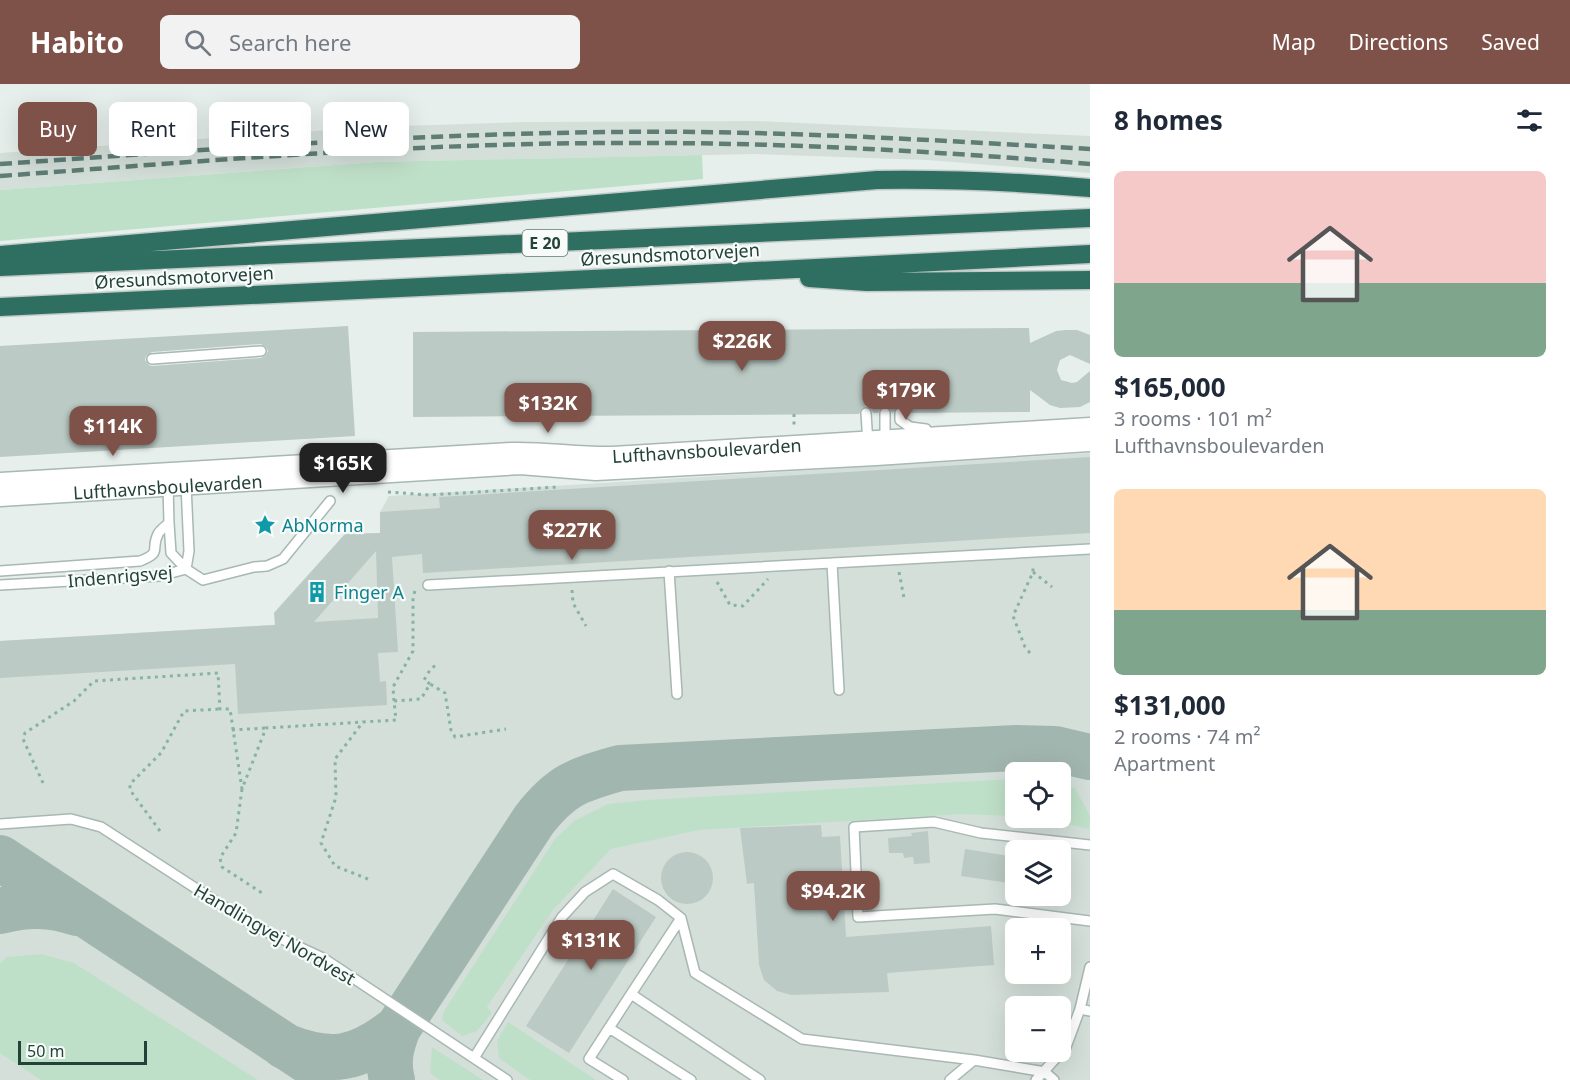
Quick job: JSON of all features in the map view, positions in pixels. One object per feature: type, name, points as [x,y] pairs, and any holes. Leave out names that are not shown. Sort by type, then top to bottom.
[{"type":"highway","points":[[0,255],[877,180],[942,179],[1090,188]]},
{"type":"highway","name":"Øresundsmotorvejen","points":[[0,267],[1090,218]]},
{"type":"highway","name":"Øresundsmotorvejen","points":[[0,307],[1090,254]]},
{"type":"highway","points":[[717,273],[867,282],[1090,279]]},
{"type":"street","name":"Lufthavnsboulevarden","points":[[871,449],[886,440],[1090,427]]},
{"type":"street","name":"Lufthavnsboulevarden","points":[[0,482],[177,479],[520,465],[596,471],[871,449],[1090,442]]},
{"type":"street","name":"Lufthavnsboulevarden","points":[[0,496],[177,479]]},
{"type":"lane","points":[[152,359],[261,351]]},
{"type":"lane","points":[[866,413],[871,449]]},
{"type":"lane","points":[[885,413],[886,440]]},
{"type":"lane","points":[[900,413],[900,420],[910,427],[921,430],[946,428],[975,435]]},
{"type":"lane","points":[[177,479],[189,550],[186,569]]},
{"type":"lane","name":"Indenrigsvej","points":[[0,571],[140,561],[150,557],[155,552],[158,534],[169,523],[177,479]]},
{"type":"lane","name":"Indenrigsvej","points":[[0,585],[160,576],[186,569],[203,580],[254,567],[267,566],[283,559],[330,501]]},
{"type":"lane","points":[[169,523],[171,553],[186,569]]},
{"type":"lane","points":[[428,585],[1090,549]]},
{"type":"lane","points":[[832,563],[839,690]]},
{"type":"lane","points":[[669,571],[677,694]]},
{"type":"lane","name":"Handlingvej Nordvest","points":[[0,824],[71,819],[101,827],[254,926],[323,958],[507,1080]]},
{"type":"lane","points":[[1090,845],[981,833],[934,822],[854,827],[858,917],[995,909],[1090,921]]},
{"type":"lane","points":[[474,1058],[562,917],[585,892],[613,874],[658,900],[681,918],[695,973],[802,1039],[974,1060],[1045,1072],[1054,1080]]},
{"type":"lane","points":[[623,1080],[589,1059],[681,918]]},
{"type":"lane","points":[[1036,1080],[1066,1047],[1085,1010],[1090,967]]},
{"type":"lane","points":[[631,994],[760,1080]]},
{"type":"lane","points":[[609,1028],[691,1080]]},
{"type":"lane","points":[[950,1080],[974,1060]]},
{"type":"path","points":[[1030,654],[1013,616],[1033,572],[1033,552]]},
{"type":"path","points":[[712,569],[730,605],[743,606],[777,570],[776,566]]},
{"type":"path","points":[[1033,572],[1052,587]]},
{"type":"path","points":[[572,577],[573,603],[586,626]]},
{"type":"path","points":[[438,663],[424,680],[445,693],[450,730],[455,737],[507,729]]},
{"type":"path","points":[[43,783],[23,739],[25,733],[74,701],[94,681],[218,673],[220,709]]},
{"type":"path","points":[[232,730],[396,720],[394,700],[421,699],[430,684]]},
{"type":"path","points":[[160,831],[130,790],[130,784],[161,753],[184,711],[230,709],[242,789]]},
{"type":"path","points":[[363,722],[335,759],[336,797],[321,843],[335,866],[368,879]]},
{"type":"path","points":[[262,893],[222,867],[220,858],[236,833],[242,789],[266,728]]},
{"type":"shaded area","points":[[755,121],[1090,136],[1090,173],[927,160],[755,154],[376,162],[0,190],[0,153],[18,152],[18,156],[97,156],[97,146],[109,145],[109,156],[197,156],[197,139],[209,138],[209,156],[311,156],[311,131],[323,130],[323,156],[409,156],[409,126],[526,122]]},
{"type":"shaded area","points":[[1090,453],[1090,1080],[0,1080],[0,641],[287,624],[274,613],[276,610],[345,534],[380,533],[380,512],[389,496]]},
{"type":"green space","points":[[702,155],[703,179],[0,241],[0,190],[376,162]]},
{"type":"green space","points":[[1005,780],[1005,816],[961,814],[699,830],[611,849],[553,910],[487,1007],[492,1013],[477,1031],[462,1036],[442,1020],[444,1011],[555,839],[574,821],[608,804]]},
{"type":"green space","points":[[1071,787],[1075,788],[1090,816],[1089,829],[1071,825]]},
{"type":"green space","points":[[41,954],[74,963],[258,1080],[41,1080],[0,1053],[0,963],[7,957]]},
{"type":"green space","points":[[508,1022],[596,1080],[530,1080],[499,1058],[497,1041]]},
{"type":"green space","points":[[432,1047],[483,1080],[440,1080],[430,1073]]},
{"type":"building","points":[[348,326],[355,436],[0,457],[0,346]],"holes":[[[261,344],[268,351],[261,358],[152,366],[145,360],[146,356],[152,352]]]},
{"type":"building","points":[[1029,328],[1030,343],[1056,331],[1077,330],[1090,335],[1090,364],[1070,355],[1060,360],[1057,370],[1061,380],[1072,383],[1077,382],[1090,371],[1090,402],[1080,407],[1060,408],[1050,405],[1030,390],[1030,412],[907,413],[899,406],[892,413],[884,406],[878,413],[873,413],[866,406],[859,414],[413,417],[413,332]]},
{"type":"building","name":"Finger A","points":[[1090,457],[1090,533],[423,573],[422,554],[392,557],[398,652],[378,653],[380,682],[386,681],[387,705],[238,714],[235,664],[0,678],[0,641],[275,625],[274,613],[345,534],[380,533],[380,512],[440,508],[439,497]],"holes":[[[376,551],[378,618],[314,622]]]},
{"type":"building","points":[[821,825],[822,837],[840,836],[846,937],[991,926],[994,965],[887,973],[889,992],[791,995],[777,991],[764,980],[759,965],[754,883],[747,884],[740,828]]},
{"type":"building","points":[[928,831],[930,863],[914,864],[913,857],[904,858],[903,853],[889,853],[888,838],[912,836],[911,833]]},
{"type":"building","points":[[965,849],[1005,855],[1005,882],[961,876]]},
{"type":"building","points":[[682,852],[692,852],[706,859],[713,878],[706,897],[692,904],[682,904],[672,900],[665,893],[661,883],[661,873],[665,863],[672,856]]},
{"type":"building","points":[[613,889],[656,917],[569,1053],[526,1026]]},
{"type":"taxiway","points":[[284,1046],[316,1056],[344,1056],[370,1047],[398,1028],[534,820],[562,791],[593,776],[620,768],[1016,748],[1055,749],[1090,757]]},
{"type":"taxiway","points":[[0,858],[311,1063]]},
{"type":"taxiway","points":[[0,911],[38,906],[77,913]]},
{"type":"taxiway","points":[[392,1080],[390,1054],[398,1028]]},
{"type":"railway","points":[[0,164],[383,139],[536,133],[792,134],[1090,149]]},
{"type":"railway","points":[[0,176],[386,149],[541,144],[678,143],[796,146],[913,151],[1090,164]]},
{"type":"place","name":"AbNorma","points":[[265,525]]},
{"type":"place","name":"Finger A","points":[[317,592]]}]
